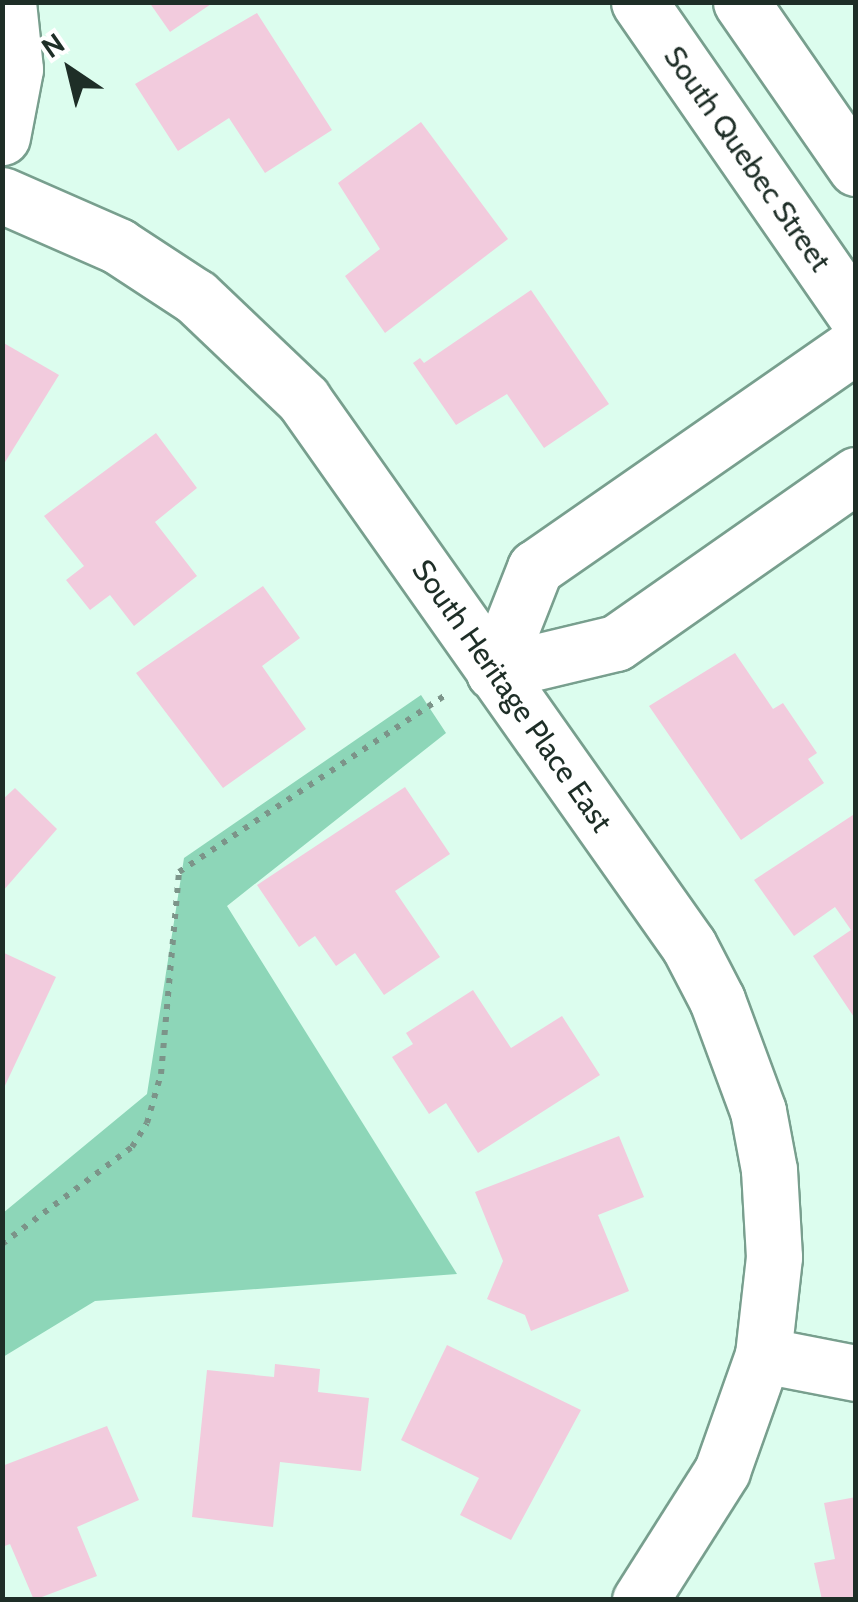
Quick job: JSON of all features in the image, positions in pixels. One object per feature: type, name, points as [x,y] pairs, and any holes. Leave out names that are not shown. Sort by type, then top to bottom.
[{"type":"street","points":[[2,137],[14,70],[8,2]]},
{"type":"street","name":"South Quebec Street","points":[[639,2],[856,315]]},
{"type":"street","points":[[741,2],[856,168]]},
{"type":"street","name":"South Heritage Place East","points":[[2,195],[118,246],[247,340],[303,399],[690,946],[718,1000],[758,1111],[769,1170],[774,1257],[763,1355],[722,1472],[640,1600]]},
{"type":"street","points":[[494,672],[535,568],[856,345]]},
{"type":"street","points":[[494,672],[616,644],[856,475]]},
{"type":"street","points":[[763,1355],[856,1373]]},
{"type":"path","points":[[2,1244],[132,1147],[147,1124],[160,1074],[179,872],[422,706],[494,672]]},
{"type":"green space","points":[[421,695],[446,733],[227,906],[457,1274],[95,1301],[3,1357],[3,1213],[147,1094],[184,858]]},
{"type":"building","points":[[149,2],[214,2],[170,32]]},
{"type":"building","points":[[257,13],[332,130],[265,173],[229,118],[178,151],[135,84]]},
{"type":"building","points":[[421,122],[508,239],[385,333],[345,276],[380,249],[338,183]]},
{"type":"building","points":[[531,290],[609,404],[544,448],[507,394],[456,425],[413,363],[420,358],[424,363]]},
{"type":"building","points":[[2,342],[59,375],[2,467]]},
{"type":"building","points":[[156,433],[197,488],[155,522],[197,576],[134,626],[110,595],[90,610],[66,580],[84,566],[44,516]]},
{"type":"building","points":[[263,586],[300,638],[262,666],[306,729],[223,788],[136,673]]},
{"type":"building","points":[[735,653],[773,709],[783,703],[817,753],[808,759],[824,783],[741,840],[649,706]]},
{"type":"building","points":[[405,787],[450,854],[395,891],[440,957],[384,995],[355,953],[336,966],[315,936],[299,947],[257,885]]},
{"type":"building","points":[[15,788],[57,829],[2,892],[2,800]]},
{"type":"building","points":[[856,813],[856,1020],[813,956],[851,930],[835,907],[794,936],[754,880]]},
{"type":"building","points":[[2,952],[56,977],[2,1092]]},
{"type":"building","points":[[473,990],[511,1048],[562,1016],[600,1075],[478,1153],[446,1103],[429,1114],[392,1057],[413,1044],[406,1033]]},
{"type":"building","points":[[619,1136],[644,1197],[598,1215],[629,1291],[531,1331],[525,1315],[487,1299],[503,1261],[475,1192]]},
{"type":"building","points":[[447,1345],[581,1410],[511,1540],[460,1515],[479,1478],[401,1440]]},
{"type":"building","points":[[275,1364],[320,1369],[318,1392],[369,1398],[361,1471],[280,1462],[273,1527],[192,1517],[207,1370],[274,1377]]},
{"type":"building","points":[[107,1426],[139,1500],[77,1527],[97,1576],[34,1600],[10,1544],[2,1547],[2,1466]]},
{"type":"building","points":[[856,1497],[856,1600],[822,1600],[814,1563],[835,1559],[824,1503]]}]
